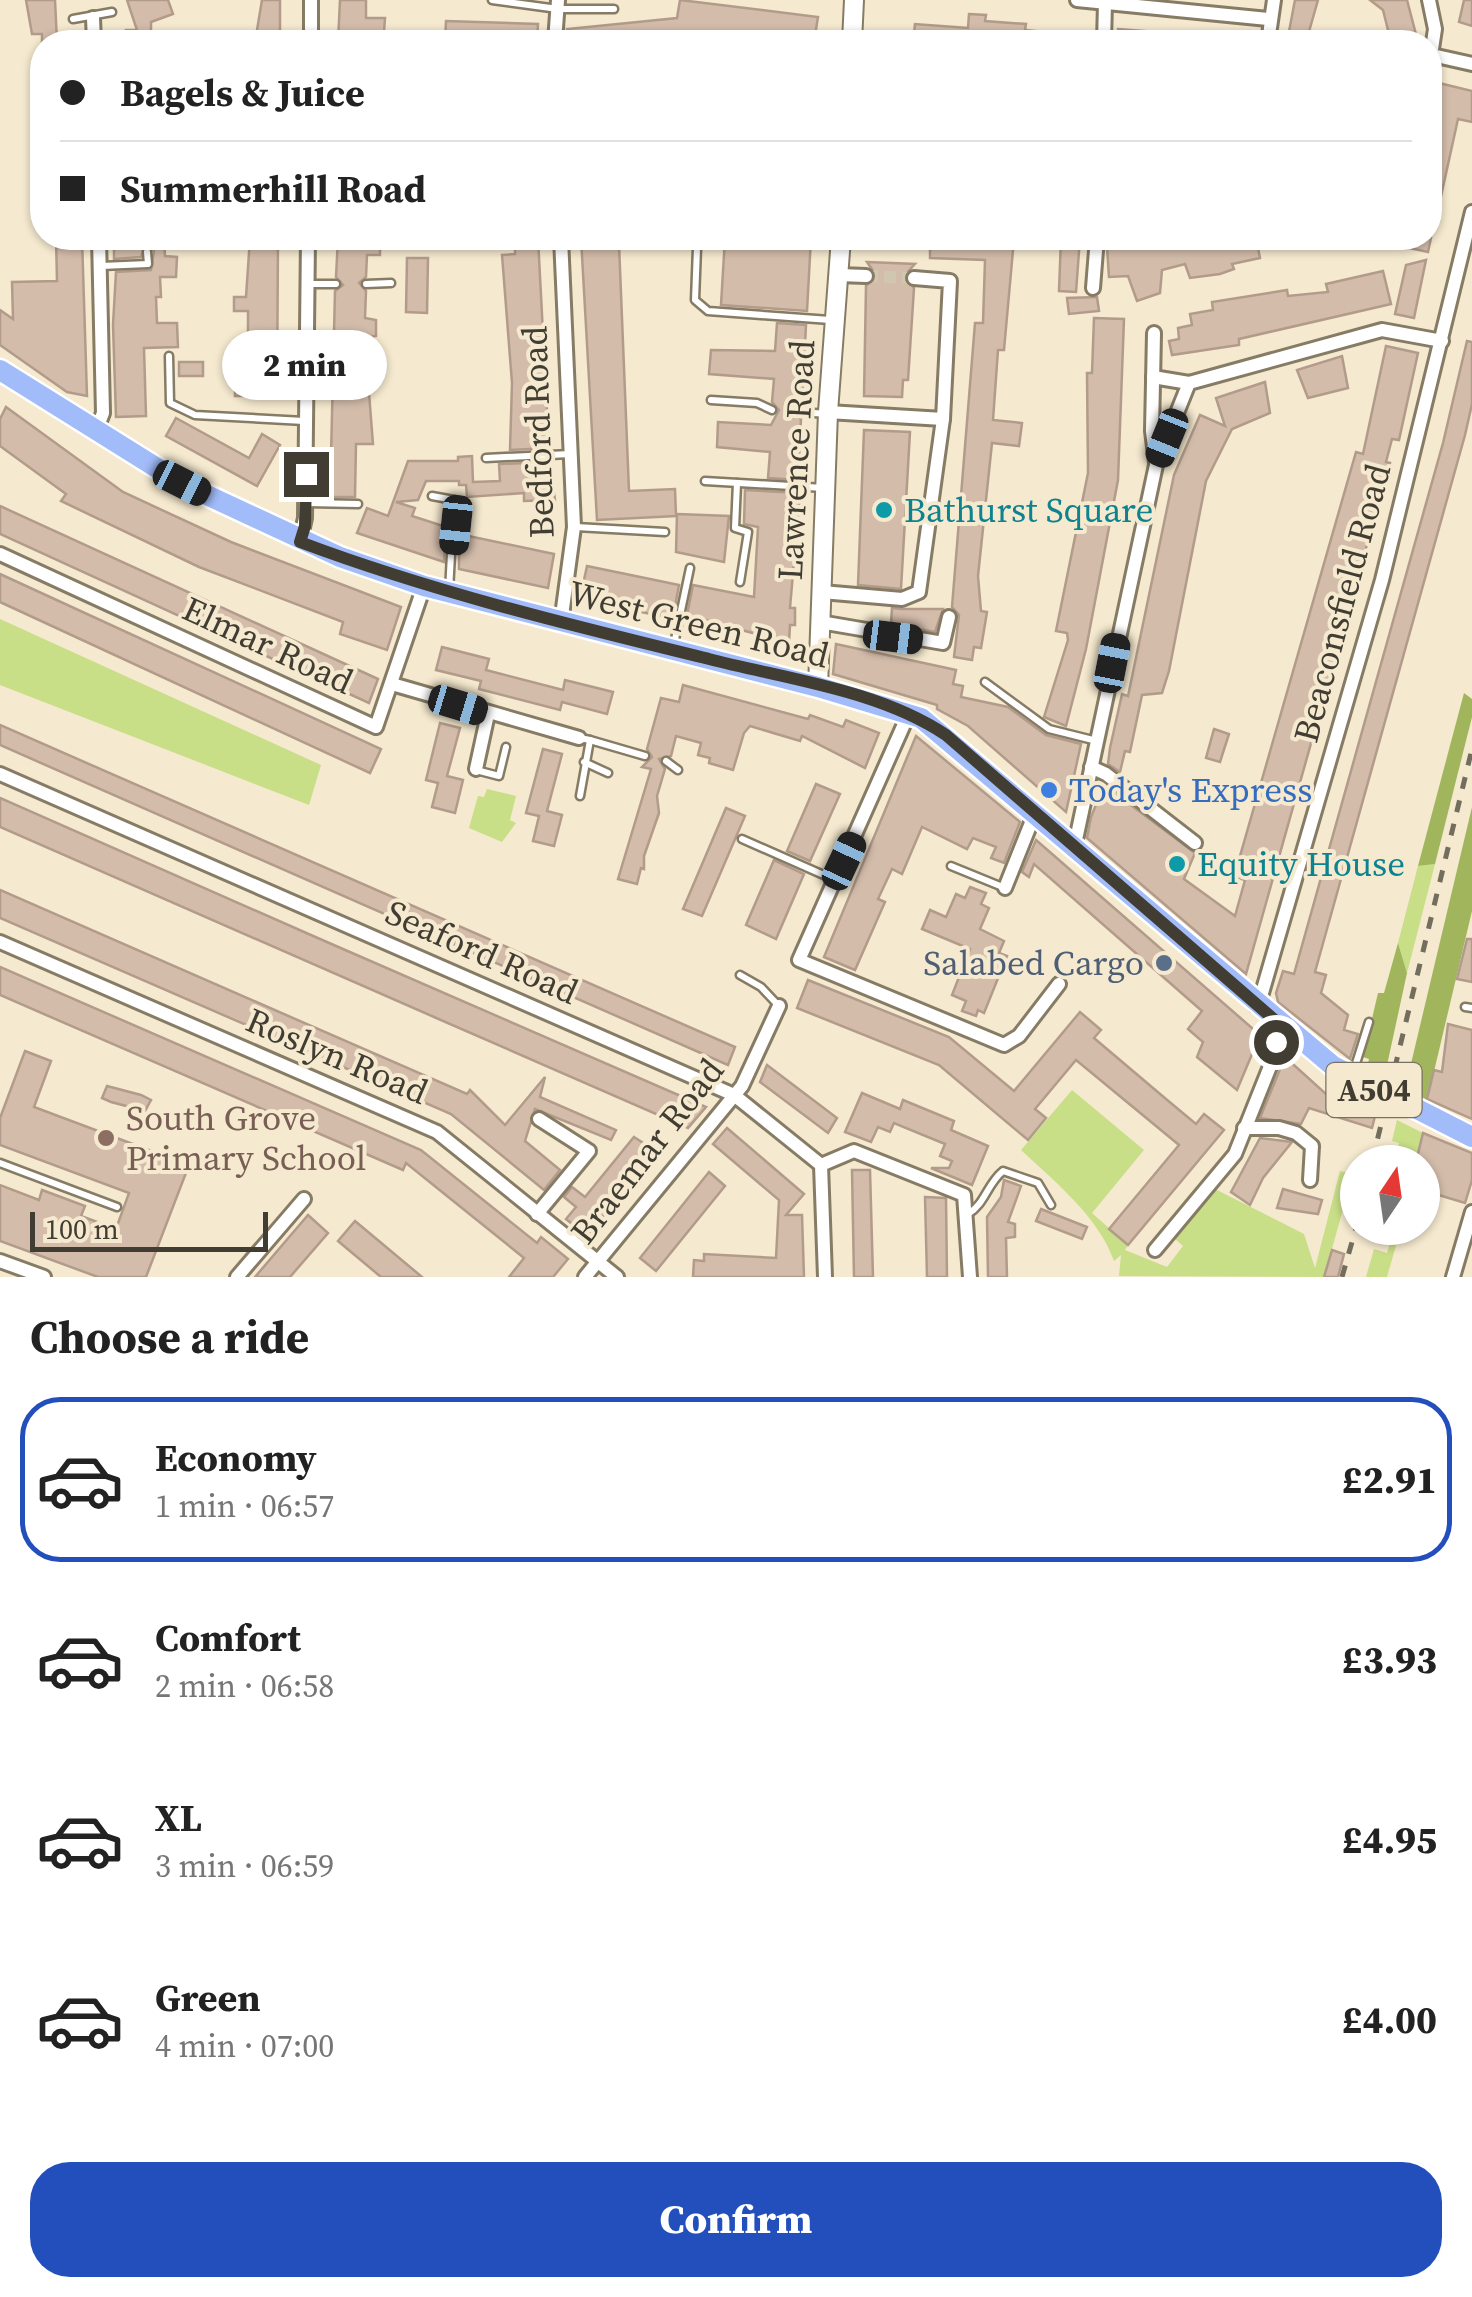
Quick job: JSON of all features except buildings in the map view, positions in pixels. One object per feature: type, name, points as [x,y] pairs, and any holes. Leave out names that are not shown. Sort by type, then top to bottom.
[{"type":"main road","name":"West Green Road","points":[[2,375],[182,483],[300,542],[424,586],[909,714],[946,735],[1255,1004],[1350,1078],[1472,1137]]},
{"type":"street","points":[[311,0],[311,30]]},
{"type":"street","points":[[853,30],[854,0]]},
{"type":"street","points":[[1077,0],[1268,18]]},
{"type":"street","points":[[1268,30],[1274,0]]},
{"type":"street","points":[[1428,0],[1435,30]]},
{"type":"street","points":[[1105,30],[1106,3]]},
{"type":"street","points":[[557,30],[558,5]]},
{"type":"street","points":[[93,18],[94,30]]},
{"type":"street","points":[[1442,60],[1472,64]]},
{"type":"street","name":"Beaconsfield Road","points":[[1255,1004],[1278,940],[1382,580],[1472,212]]},
{"type":"street","points":[[96,432],[103,413],[99,250]]},
{"type":"street","points":[[300,542],[306,503],[308,250]]},
{"type":"street","name":"Bedford Road","points":[[560,623],[574,527],[562,250]]},
{"type":"street","name":"Lawrence Road","points":[[818,687],[828,413],[840,250]]},
{"type":"street","points":[[1094,288],[1099,250]]},
{"type":"street","points":[[839,275],[866,276]]},
{"type":"street","points":[[822,592],[902,599],[919,592],[943,419],[950,280],[914,278]]},
{"type":"street","points":[[1153,377],[1189,383],[1382,330],[1442,341]]},
{"type":"street","points":[[1154,333],[1156,466]]},
{"type":"street","points":[[1071,845],[1077,835],[1156,466],[1189,383]]},
{"type":"street","points":[[828,413],[943,419]]},
{"type":"street","name":"Elmar Road","points":[[0,554],[376,728],[424,586]]},
{"type":"street","points":[[820,622],[942,643],[949,617]]},
{"type":"street","points":[[392,684],[584,739]]},
{"type":"street","points":[[476,770],[488,714]]},
{"type":"street","points":[[909,714],[799,960],[1004,1044],[1020,1036],[1058,984]]},
{"type":"street","points":[[1091,768],[1106,774],[1195,844]]},
{"type":"street","name":"Seaford Road","points":[[0,774],[734,1094],[820,1165]]},
{"type":"street","points":[[1005,888],[1035,813]]},
{"type":"street","name":"Roslyn Road","points":[[0,942],[436,1132],[618,1277]]},
{"type":"street","name":"Braemar Road","points":[[586,1277],[734,1094],[779,1006]]},
{"type":"street","points":[[1165,1246],[1235,1154],[1285,1029]]},
{"type":"street","points":[[537,1214],[589,1151],[539,1119]]},
{"type":"street","points":[[1244,1128],[1296,1132],[1312,1146],[1310,1180]]},
{"type":"street","points":[[825,1277],[820,1165],[854,1151],[885,1160],[964,1195],[970,1277]]},
{"type":"street","points":[[238,1277],[304,1199]]},
{"type":"street","points":[[1453,1277],[1472,1212]]},
{"type":"street","points":[[0,1261],[44,1277]]},
{"type":"lane","points":[[492,0],[614,9]]},
{"type":"lane","points":[[73,19],[112,12]]},
{"type":"lane","points":[[697,250],[695,300],[712,314],[836,321]]},
{"type":"lane","points":[[100,266],[148,264],[148,252]]},
{"type":"lane","points":[[366,284],[391,283]]},
{"type":"lane","points":[[307,284],[336,284]]},
{"type":"lane","points":[[169,356],[170,403],[194,415],[308,421]]},
{"type":"lane","points":[[711,400],[757,404],[772,410]]},
{"type":"lane","points":[[801,412],[828,413]]},
{"type":"lane","points":[[486,458],[572,454]]},
{"type":"lane","points":[[704,481],[826,488]]},
{"type":"lane","points":[[737,483],[736,528],[748,532],[740,582]]},
{"type":"lane","points":[[432,496],[454,500],[449,593]]},
{"type":"lane","points":[[306,503],[358,504]]},
{"type":"lane","points":[[574,527],[665,532]]},
{"type":"lane","points":[[673,650],[690,568]]},
{"type":"lane","points":[[985,682],[1049,729],[1097,741]]},
{"type":"lane","points":[[580,796],[584,739],[646,756]]},
{"type":"lane","points":[[476,770],[499,776],[506,748]]},
{"type":"lane","points":[[584,762],[608,774]]},
{"type":"lane","points":[[666,762],[678,770]]},
{"type":"lane","points":[[742,839],[834,880]]},
{"type":"lane","points":[[951,866],[1005,888]]},
{"type":"lane","points":[[740,975],[760,987],[779,1006]]},
{"type":"lane","points":[[1350,1078],[1369,1022]]},
{"type":"lane","points":[[0,1163],[117,1207]]},
{"type":"lane","points":[[968,1214],[979,1208],[988,1182],[1003,1170],[1038,1183],[1051,1205]]},
{"type":"green space","points":[[0,619],[321,765],[309,805],[0,685]]},
{"type":"green space","points":[[1464,693],[1472,699],[1472,717],[1435,864],[1418,866]]},
{"type":"green space","points":[[487,789],[516,796],[510,820],[516,823],[502,842],[469,828],[478,796],[484,797]]},
{"type":"green space","points":[[1472,807],[1472,911],[1427,1101],[1405,1089]]},
{"type":"green space","points":[[1435,864],[1407,973],[1398,943],[1418,866]]},
{"type":"green space","points":[[1398,943],[1407,973],[1384,1079],[1367,1068],[1369,1059],[1363,1057],[1378,993],[1384,993]]},
{"type":"green space","points":[[1072,1090],[1144,1150],[1092,1213],[1128,1245],[1125,1250],[1167,1267],[1183,1246],[1174,1238],[1215,1189],[1304,1234],[1315,1268],[1340,1171],[1340,1220],[1324,1277],[1119,1276],[1121,1255],[1114,1261],[1087,1215],[1021,1150]]},
{"type":"green space","points":[[1397,1120],[1423,1133],[1420,1145],[1399,1145],[1392,1141]]},
{"type":"green space","points":[[1390,1245],[1396,1245],[1387,1277],[1366,1277],[1374,1249],[1387,1253]]},
{"type":"tunnel","points":[[866,276],[914,278]]},
{"type":"railway","points":[[1376,1145],[1472,749]]},
{"type":"railway","points":[[1342,1277],[1351,1245]]},
{"type":"place","name":"Bathurst Square","points":[[884,510]]},
{"type":"place","name":"Today's Express","points":[[1049,790]]},
{"type":"place","name":"Equity House","points":[[1177,864]]},
{"type":"place","name":"Salabed Cargo","points":[[1164,963]]},
{"type":"place","name":"South Grove Primary School","points":[[106,1138]]},
{"type":"route","points":[[306,474],[305,526],[300,542],[424,586],[818,687],[921,718],[946,735],[1285,1029],[1276,1042]]}]
